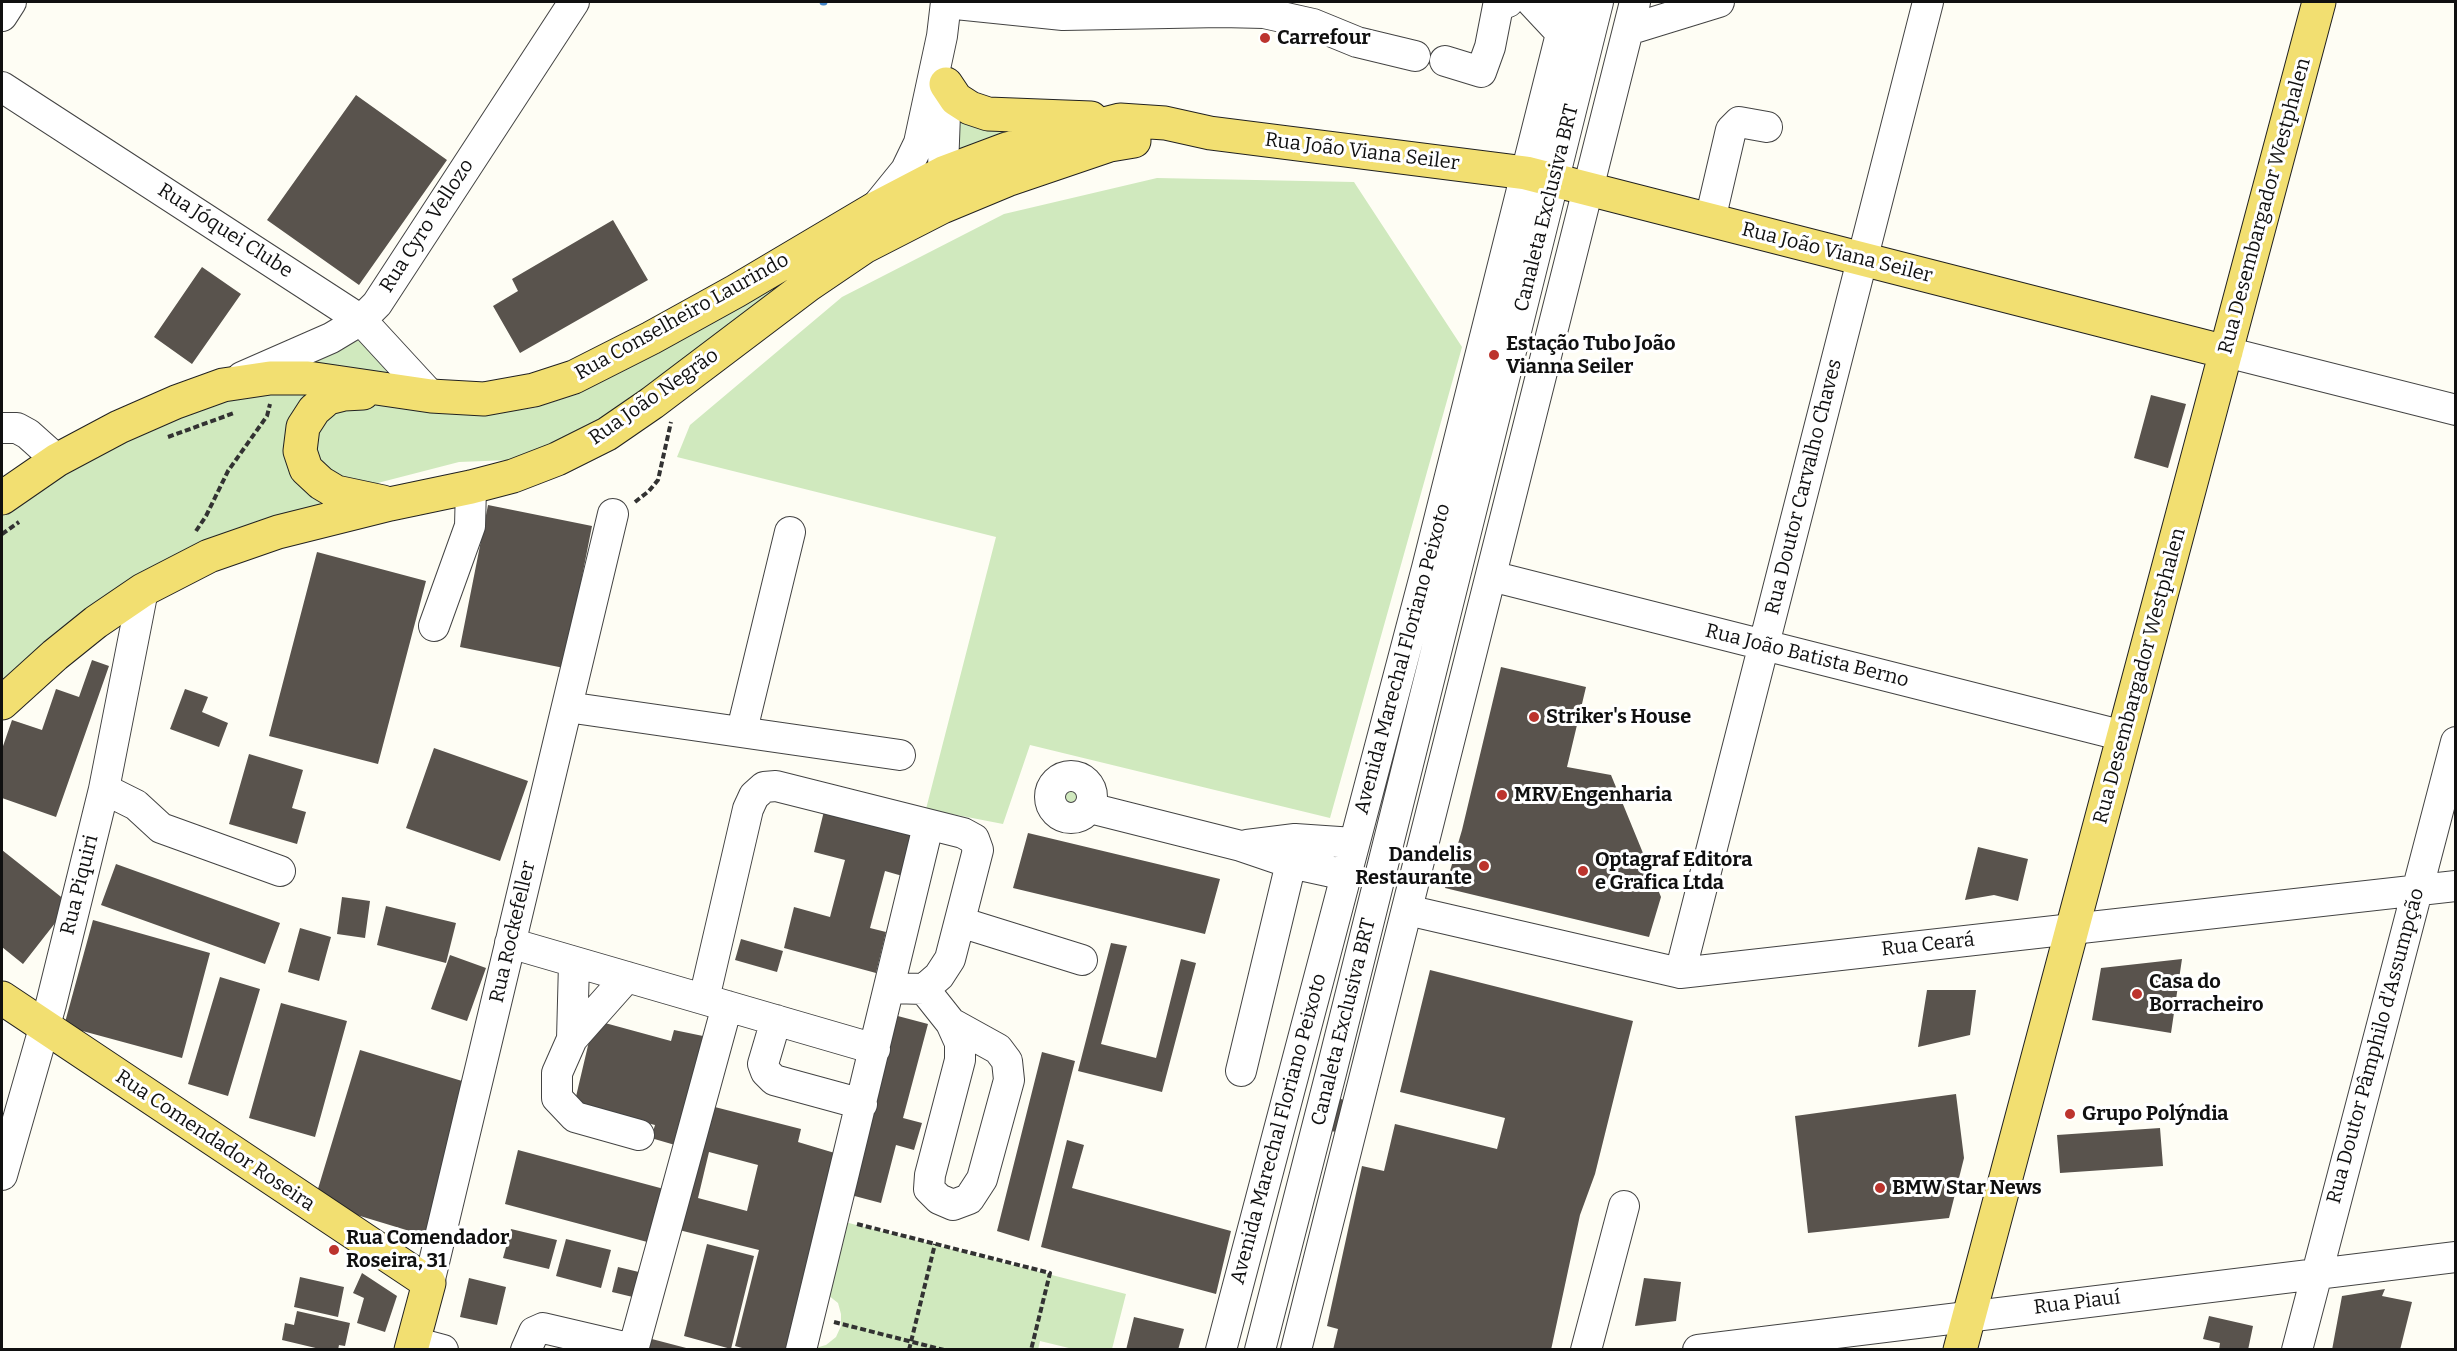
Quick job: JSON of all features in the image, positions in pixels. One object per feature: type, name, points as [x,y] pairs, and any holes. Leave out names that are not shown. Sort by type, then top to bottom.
[{"type":"main road","name":"Rua Desembargador Westphalen","points":[[1960,1350],[2319,2]]},
{"type":"main road","points":[[946,84],[956,99],[970,108],[988,114],[1062,115],[1120,120]]},
{"type":"main road","name":"Rua João Viana Seiler","points":[[943,173],[1007,149],[1120,120],[1165,123],[1210,133],[1540,177],[2226,352]]},
{"type":"main road","name":"Rua João Viana Seiler","points":[[942,207],[1007,180],[1110,145],[1161,136],[1210,133]]},
{"type":"main road","name":"Rua Conselheiro Laurindo","points":[[13,508],[57,460],[119,427],[176,402],[223,385],[270,378],[308,378],[416,393],[484,399],[534,390],[574,377],[651,338],[736,291],[876,208],[943,173]]},
{"type":"main road","name":"Rua João Negrão","points":[[2,703],[63,648],[96,622],[143,590],[209,556],[258,538],[390,504],[513,476],[557,459],[607,434],[667,392],[808,285],[864,247],[942,207]]},
{"type":"main road","points":[[390,504],[336,492],[321,483],[306,469],[300,451],[303,427],[314,410],[328,398],[344,394],[416,393]]},
{"type":"main road","name":"Rua Comendador Roseira","points":[[2,998],[429,1283]]},
{"type":"main road","name":"Rua Rockefeller","points":[[422,1347],[429,1283]]},
{"type":"street","points":[[2,16],[11,2]]},
{"type":"street","name":"Rua Cyro Vellozo","points":[[223,385],[331,338],[361,320],[377,304],[574,2]]},
{"type":"street","points":[[876,208],[906,170],[919,143],[942,36],[946,2],[1063,15],[1317,13],[1357,42],[1415,56]]},
{"type":"street","points":[[1125,2],[1153,13]]},
{"type":"street","points":[[1445,61],[1481,72],[1490,47],[1498,6],[1508,2]]},
{"type":"street","points":[[1532,2],[1561,33]]},
{"type":"street","name":"Avenida Marechal Floriano Peixoto","points":[[1221,1350],[1427,568],[1540,177],[1561,33],[1569,2]]},
{"type":"street","name":"Canaleta Exclusiva BRT","points":[[1260,1350],[1469,520],[1540,177],[1598,2]]},
{"type":"street","points":[[1296,1350],[1635,2]]},
{"type":"street","points":[[1628,30],[1719,2]]},
{"type":"street","name":"Rua Doutor Carvalho Chaves","points":[[1680,973],[1928,2]]},
{"type":"street","points":[[942,36],[946,84],[942,207]]},
{"type":"street","name":"Rua Jóquei Clube","points":[[2,87],[361,320],[416,393]]},
{"type":"street","points":[[1710,220],[1731,130],[1739,122],[1767,127]]},
{"type":"street","name":"Rua João Viana Seiler","points":[[2226,352],[2456,410]]},
{"type":"street","points":[[2,428],[17,428],[28,434],[57,460]]},
{"type":"street","points":[[434,626],[470,526],[471,487]]},
{"type":"street","name":"Rua Rockefeller","points":[[429,1283],[613,514]]},
{"type":"street","name":"Canaleta Exclusiva BRT","points":[[1427,568],[1469,520]]},
{"type":"street","points":[[742,730],[790,532]]},
{"type":"street","name":"Rua João Batista Berno","points":[[1491,576],[2124,736]]},
{"type":"street","name":"Rua Piquiri","points":[[2,1175],[44,1026],[104,789],[143,590]]},
{"type":"street","points":[[567,706],[900,754]]},
{"type":"street","name":"Rua Doutor Pâmphilo d'Assumpção","points":[[2297,1350],[2456,742]]},
{"type":"street","points":[[526,1350],[534,1332],[543,1328],[633,1349],[715,1003],[748,809],[754,796],[764,787],[776,786],[963,833],[974,839],[978,850],[950,959],[939,976],[924,989],[891,988]]},
{"type":"street","points":[[104,789],[136,805],[161,828],[280,871]]},
{"type":"street","points":[[1090,808],[1241,846],[1291,863],[1346,875]]},
{"type":"street","points":[[801,1350],[891,988],[928,826]]},
{"type":"street","points":[[1241,846],[1295,839],[1354,843]]},
{"type":"street","points":[[1240,1071],[1291,863]]},
{"type":"street","name":"Rua Ceará","points":[[1407,910],[1680,973],[2456,886]]},
{"type":"street","points":[[960,922],[1082,960]]},
{"type":"street","points":[[510,943],[875,1049]]},
{"type":"street","points":[[572,1039],[574,963]]},
{"type":"street","points":[[627,977],[572,1039],[558,1073],[557,1098],[575,1117],[639,1135]]},
{"type":"street","points":[[924,989],[951,1023],[960,1043],[960,1060],[930,1175],[929,1188],[939,1199],[953,1205],[969,1199],[982,1179],[1009,1080],[1007,1061],[998,1049],[951,1023]]},
{"type":"street","points":[[776,1020],[764,1064],[766,1072],[774,1080],[861,1104]]},
{"type":"street","points":[[1586,1350],[1624,1206]]},
{"type":"street","name":"Rua Piauí","points":[[1698,1350],[2456,1257]]},
{"type":"path","points":[[613,514],[649,492],[658,480],[671,423],[667,392]]},
{"type":"path","points":[[261,405],[271,403],[278,398]]},
{"type":"path","points":[[190,539],[206,516],[228,471],[267,416],[271,403]]},
{"type":"path","points":[[167,438],[243,410]]},
{"type":"path","points":[[2,534],[13,508]]},
{"type":"path","points":[[834,1218],[1050,1273],[1031,1350]]},
{"type":"path","points":[[909,1350],[935,1244]]},
{"type":"path","points":[[810,1316],[944,1350]]},
{"type":"green space","points":[[954,116],[1051,121],[956,153]]},
{"type":"green space","points":[[1157,178],[1354,182],[1462,347],[1330,818],[1030,745],[1003,824],[926,809],[996,537],[677,457],[690,425],[842,297],[1004,214]]},
{"type":"green space","points":[[888,212],[619,408],[542,448],[511,460],[459,462],[366,486],[328,474],[314,448],[323,416],[351,402],[491,412],[534,408],[578,394],[628,362]]},
{"type":"green space","points":[[363,340],[392,376],[313,367],[312,360],[352,342]]},
{"type":"green space","points":[[301,389],[304,395],[296,478],[309,495],[324,506],[2,687],[2,513],[65,471],[137,433],[229,398]]},
{"type":"green space","points":[[1070,784],[1079,788],[1083,797],[1079,806],[1070,810],[1061,806],[1057,797],[1061,788]]},
{"type":"green space","points":[[841,1221],[1126,1294],[1112,1349],[1073,1349],[1040,1341],[1038,1350],[808,1350],[826,1345],[836,1337],[841,1326],[838,1303],[823,1291]]},
{"type":"building","points":[[356,95],[447,160],[359,285],[267,220]]},
{"type":"building","points":[[613,220],[648,280],[520,353],[493,306],[518,291],[512,279]]},
{"type":"building","points":[[202,267],[241,294],[192,364],[154,337]]},
{"type":"building","points":[[2151,395],[2186,404],[2168,468],[2134,458]]},
{"type":"building","points":[[488,505],[592,526],[564,668],[460,647]]},
{"type":"building","points":[[317,552],[426,581],[378,764],[269,736]]},
{"type":"building","points":[[92,660],[109,666],[56,817],[2,798],[2,749],[12,720],[42,730],[56,689],[79,697]]},
{"type":"building","points":[[1501,667],[1586,687],[1567,767],[1611,775],[1661,897],[1649,937],[1445,888],[1462,830]]},
{"type":"building","points":[[185,689],[208,697],[202,712],[228,723],[219,747],[170,729]]},
{"type":"building","points":[[434,748],[528,781],[500,861],[406,828]]},
{"type":"building","points":[[249,754],[303,770],[292,808],[306,812],[297,844],[229,824]]},
{"type":"building","points":[[824,811],[916,836],[906,877],[885,871],[870,928],[886,932],[876,973],[784,948],[794,907],[830,917],[845,860],[814,852]]},
{"type":"building","points":[[1028,833],[1220,879],[1205,934],[1013,888]]},
{"type":"building","points":[[1978,847],[2028,859],[2018,901],[1994,895],[1965,900]]},
{"type":"building","points":[[2,850],[70,904],[23,964],[2,947]]},
{"type":"building","points":[[116,864],[280,923],[265,964],[101,905]]},
{"type":"building","points":[[342,897],[370,901],[365,938],[337,934]]},
{"type":"building","points":[[386,906],[456,923],[446,963],[377,945]]},
{"type":"building","points":[[93,920],[210,953],[182,1058],[64,1026]]},
{"type":"building","points":[[300,928],[331,937],[319,981],[288,972]]},
{"type":"building","points":[[741,939],[783,951],[777,972],[735,960]]},
{"type":"building","points":[[1111,943],[1127,946],[1101,1044],[1156,1058],[1181,959],[1196,963],[1162,1092],[1078,1071]]},
{"type":"building","points":[[450,955],[486,968],[467,1021],[431,1009]]},
{"type":"building","name":"Casa do Borracheiro","points":[[2182,959],[2171,1033],[2092,1020],[2101,968]]},
{"type":"building","points":[[1430,970],[1633,1021],[1595,1174],[1580,1215],[1551,1350],[1333,1350],[1338,1329],[1327,1326],[1362,1166],[1384,1171],[1395,1124],[1497,1149],[1505,1118],[1400,1092]]},
{"type":"building","points":[[220,977],[260,989],[228,1096],[188,1084]]},
{"type":"building","points":[[1927,990],[1976,990],[1970,1035],[1918,1047]]},
{"type":"building","points":[[281,1003],[347,1021],[315,1137],[249,1118]]},
{"type":"building","points":[[894,1015],[928,1024],[903,1118],[922,1123],[914,1150],[896,1145],[881,1203],[847,1194]]},
{"type":"building","points":[[594,1020],[671,1041],[674,1030],[703,1036],[675,1145],[651,1138],[655,1125],[574,1105]]},
{"type":"building","points":[[360,1050],[472,1084],[426,1236],[314,1202]]},
{"type":"building","points":[[1042,1052],[1075,1061],[1029,1241],[997,1231]]},
{"type":"building","name":"BMW Star News","points":[[1956,1094],[1964,1158],[1949,1218],[1808,1233],[1795,1116]]},
{"type":"building","points":[[1338,1098],[1344,1100],[1337,1132],[1330,1131]]},
{"type":"building","points":[[703,1104],[801,1129],[798,1142],[838,1154],[787,1350],[749,1350],[735,1346],[759,1250],[671,1228]],"holes":[[[709,1152],[758,1165],[747,1211],[698,1198]]]},
{"type":"building","points":[[2160,1128],[2163,1166],[2060,1173],[2057,1135]]},
{"type":"building","points":[[1067,1140],[1084,1145],[1072,1188],[1231,1231],[1216,1294],[1041,1247]]},
{"type":"building","points":[[518,1150],[664,1189],[651,1243],[505,1204]]},
{"type":"building","points":[[511,1229],[557,1240],[549,1269],[503,1258]]},
{"type":"building","points":[[566,1239],[611,1250],[601,1288],[556,1276]]},
{"type":"building","points":[[707,1244],[754,1256],[731,1349],[684,1336]]},
{"type":"building","points":[[618,1267],[643,1273],[637,1298],[612,1292]]},
{"type":"building","points":[[362,1273],[397,1296],[385,1332],[357,1323],[364,1298],[353,1293]]},
{"type":"building","points":[[300,1277],[344,1287],[338,1317],[294,1307]]},
{"type":"building","points":[[469,1278],[506,1287],[497,1325],[460,1317]]},
{"type":"building","points":[[1644,1278],[1681,1282],[1676,1321],[1635,1326]]},
{"type":"building","points":[[2385,1289],[2382,1296],[2412,1302],[2400,1350],[2332,1350],[2342,1296]]},
{"type":"building","points":[[297,1311],[350,1323],[345,1346],[339,1345],[338,1350],[324,1350],[282,1340],[285,1323],[294,1325]]},
{"type":"building","points":[[2209,1316],[2253,1326],[2248,1350],[2219,1350],[2220,1343],[2203,1339]]},
{"type":"building","points":[[1134,1317],[1184,1329],[1178,1350],[1126,1350]]},
{"type":"building","points":[[648,1338],[690,1349],[690,1350],[645,1350]]},
{"type":"place","name":"Carrefour","points":[[1265,38]]},
{"type":"place","name":"Estação Tubo João Vianna Seiler","points":[[1494,355]]},
{"type":"place","name":"Striker's House","points":[[1534,717]]},
{"type":"place","name":"MRV Engenharia","points":[[1502,795]]},
{"type":"place","name":"Dandelis Restaurante","points":[[1484,866]]},
{"type":"place","name":"Optagraf Editora e Grafica Ltda","points":[[1583,871]]},
{"type":"place","name":"Casa do Borracheiro","points":[[2137,994]]},
{"type":"place","name":"Grupo Polýndia","points":[[2070,1114]]},
{"type":"place","name":"BMW Star News","points":[[1880,1188]]},
{"type":"place","name":"Rua Comendador Roseira, 31","points":[[334,1250]]}]
